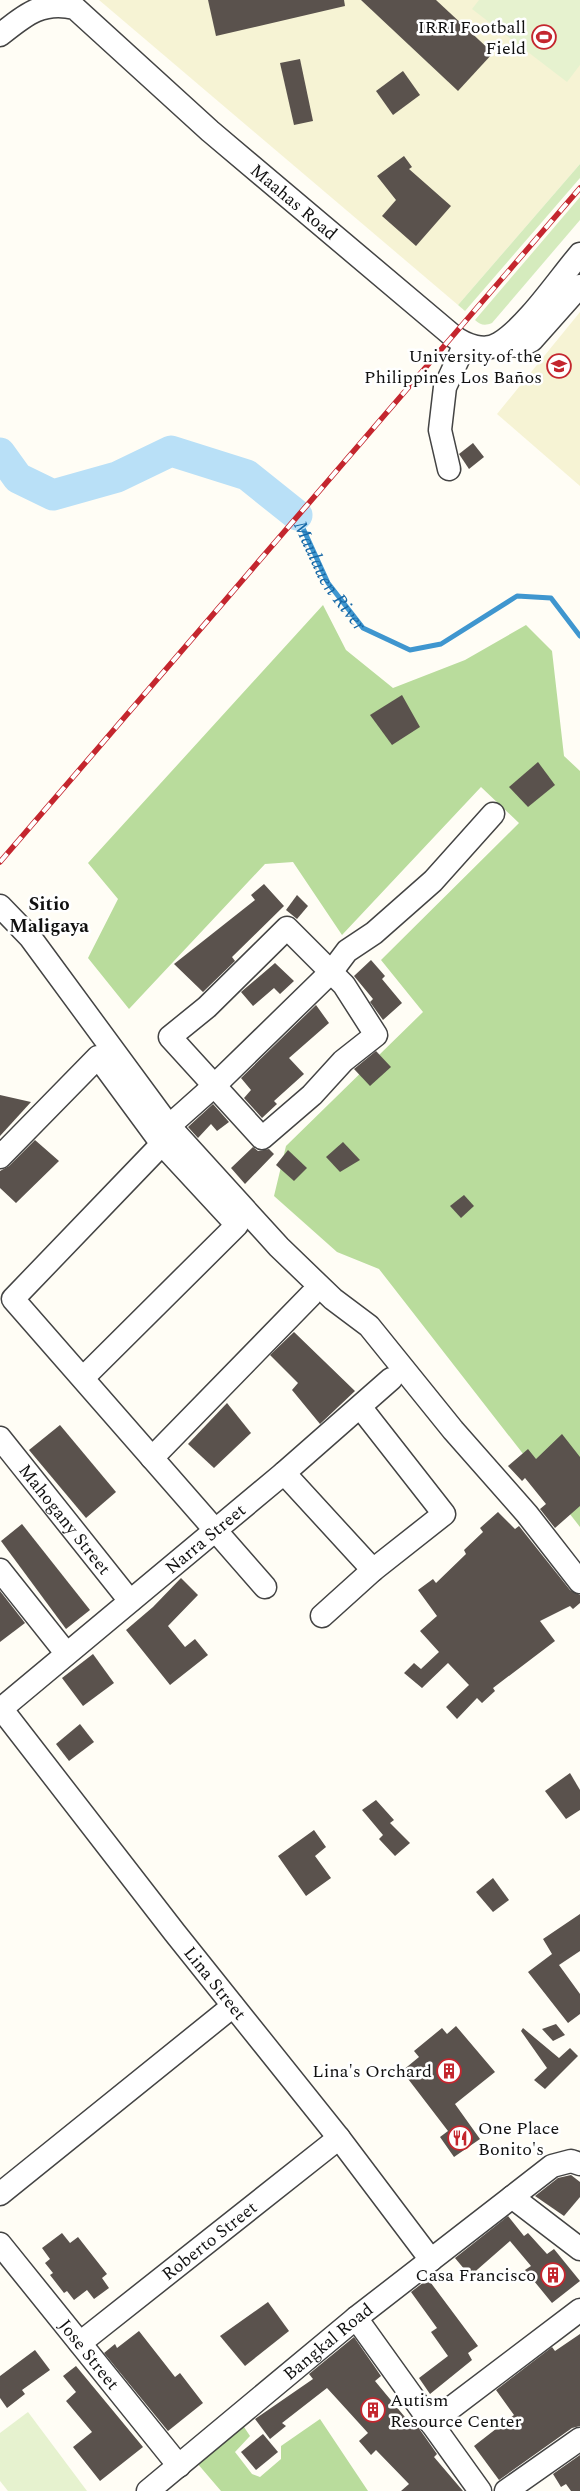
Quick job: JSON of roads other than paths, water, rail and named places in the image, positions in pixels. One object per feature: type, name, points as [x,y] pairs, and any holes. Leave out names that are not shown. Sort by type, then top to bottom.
[{"type":"street","name":"Maahas Road","points":[[0,34],[35,7],[49,2],[62,2],[76,8],[210,131],[453,336],[465,344]]},
{"type":"street","points":[[499,344],[526,319],[580,254]]},
{"type":"street","points":[[449,469],[440,430],[445,387],[465,344],[484,348],[499,344],[521,346],[532,340],[580,286]]},
{"type":"street","points":[[265,1587],[13,1298],[166,1135],[332,971],[347,951],[374,933],[433,881],[493,814]]},
{"type":"street","points":[[0,906],[30,937],[166,1135],[333,1299],[369,1326],[453,1430],[527,1514],[580,1582]]},
{"type":"street","points":[[287,928],[332,971],[356,1002],[376,1035],[344,1061],[312,1095],[262,1138],[215,1085],[170,1037],[208,1007],[287,928]]},
{"type":"street","points":[[0,1157],[98,1057],[166,1135],[237,1225],[83,1378]]},
{"type":"street","points":[[152,1458],[311,1295]]},
{"type":"street","name":"Narra Street","points":[[7,1704],[361,1408],[391,1379]]},
{"type":"street","points":[[322,1616],[373,1570],[444,1514],[361,1408]]},
{"type":"street","name":"Mahogany Street","points":[[0,1438],[130,1601]]},
{"type":"street","points":[[284,1473],[373,1570]]},
{"type":"street","points":[[0,1570],[66,1654]]},
{"type":"street","name":"Lina Street","points":[[7,1704],[233,2006],[339,2138],[431,2260]]},
{"type":"street","points":[[0,2194],[233,2006]]},
{"type":"street","name":"Roberto Street","points":[[80,2342],[339,2138]]},
{"type":"street","name":"Bangkal Road","points":[[154,2489],[356,2318],[552,2166],[571,2161],[580,2164]]},
{"type":"street","points":[[512,2197],[580,2249]]},
{"type":"street","name":"Jose Street","points":[[0,2244],[179,2466]]},
{"type":"street","points":[[431,2422],[580,2310]]},
{"type":"street","points":[[356,2318],[480,2491]]},
{"type":"street","points":[[506,2491],[580,2439]]},
{"type":"waterway","name":"Maulauen River","points":[[0,453],[18,478],[53,495],[117,477],[171,451],[247,475],[297,515]]},
{"type":"waterway","name":"Maulauen River","points":[[297,515],[328,583],[363,628],[410,650],[441,644],[517,596],[551,598],[580,636]]},
{"type":"railway","points":[[0,862],[580,188]]},
{"type":"place","name":"IRRI Football Field","points":[[544,37]]},
{"type":"place","name":"University of the Philippines Los Baños","points":[[559,366]]},
{"type":"place","name":"Lina's Orchard","points":[[449,2071]]},
{"type":"place","name":"One Place Bonito's","points":[[460,2138]]},
{"type":"place","name":"Casa Francisco","points":[[553,2275]]},
{"type":"place","name":"Autism Resource Center","points":[[373,2410]]},
{"type":"district","name":"Sitio Maligaya","points":[[49,914]]}]
